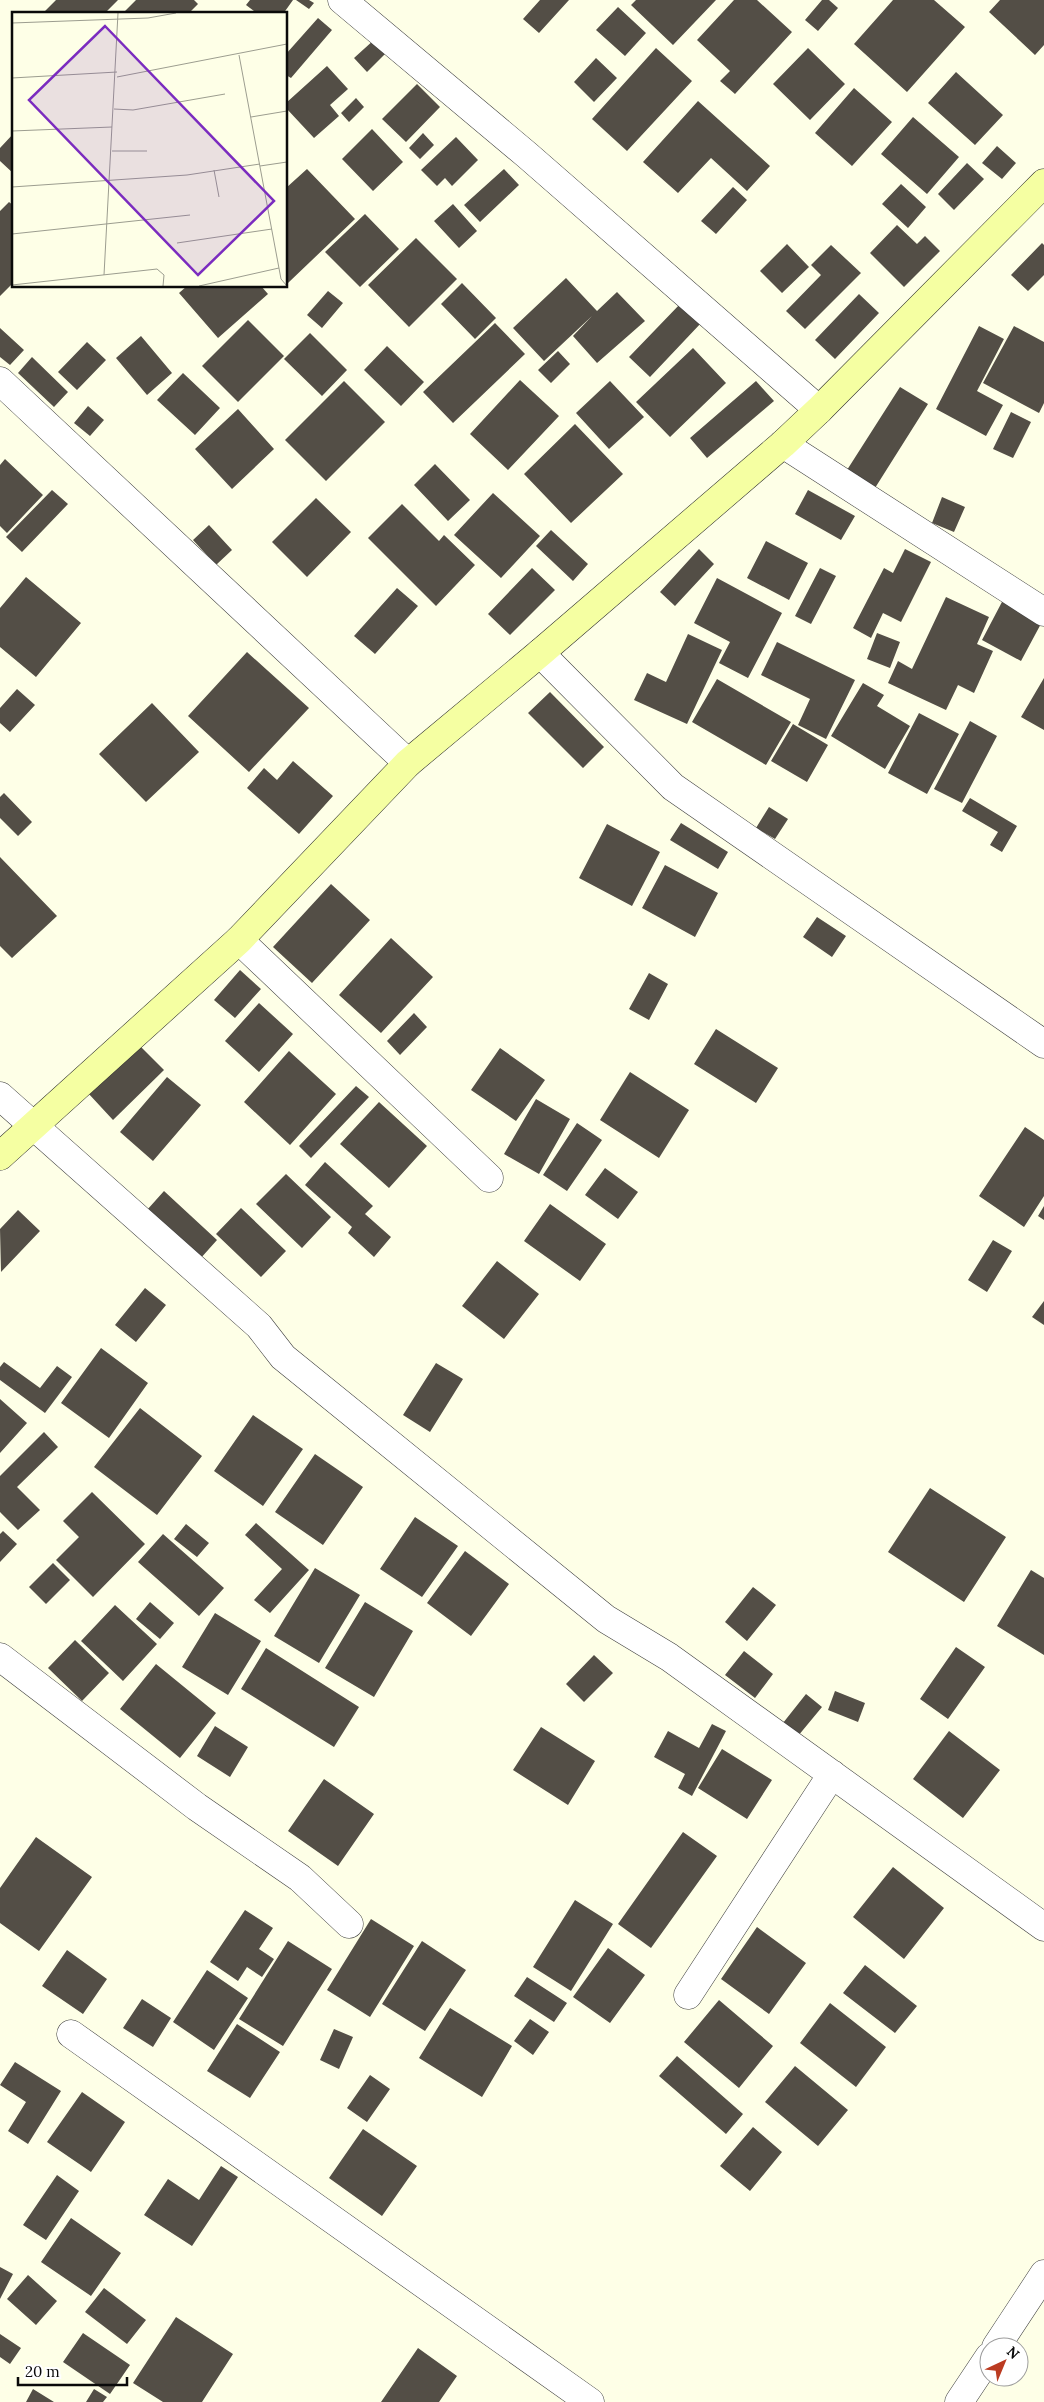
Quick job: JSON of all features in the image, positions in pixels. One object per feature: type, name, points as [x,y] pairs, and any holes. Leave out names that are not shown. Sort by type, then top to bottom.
[{"type":"street","points":[[342,0],[526,156],[819,410]]},
{"type":"street","points":[[0,1156],[239,940],[408,763],[540,653],[783,444],[1044,183]]},
{"type":"street","points":[[0,381],[408,763]]},
{"type":"street","points":[[783,444],[1044,612]]},
{"type":"street","points":[[540,653],[673,787],[1044,1044]]},
{"type":"street","points":[[239,940],[489,1178]]},
{"type":"street","points":[[0,1096],[259,1326],[283,1357],[606,1619],[669,1657],[1044,1927]]},
{"type":"street","points":[[0,1657],[197,1807],[300,1878],[349,1924]]},
{"type":"street","points":[[688,1995],[832,1774]]},
{"type":"street","points":[[71,2034],[590,2402]]},
{"type":"street","points":[[1003,2337],[1044,2274]]},
{"type":"street","points":[[959,2402],[979,2372]]},
{"type":"building","points":[[56,0],[118,0],[106,12],[44,12]]},
{"type":"building","points":[[136,0],[194,0],[198,4],[190,12],[124,12]]},
{"type":"building","points":[[250,0],[293,0],[284,12],[255,12],[246,5]]},
{"type":"building","points":[[296,0],[309,0],[314,3],[309,9]]},
{"type":"building","points":[[540,0],[569,0],[539,33],[523,19]]},
{"type":"building","points":[[636,0],[716,0],[673,45],[631,5]]},
{"type":"building","points":[[734,0],[757,0],[792,32],[735,94],[720,81],[730,71],[697,40]]},
{"type":"building","points":[[822,0],[829,0],[838,8],[818,31],[805,20]]},
{"type":"building","points":[[893,0],[934,0],[965,27],[907,92],[854,44]]},
{"type":"building","points":[[1000,0],[1044,0],[1044,45],[1035,55],[989,12]]},
{"type":"building","points":[[618,7],[646,33],[625,56],[596,30]]},
{"type":"building","points":[[318,18],[332,30],[291,78],[288,76],[288,52]]},
{"type":"building","points":[[375,39],[387,52],[367,72],[354,58]]},
{"type":"building","points":[[656,48],[692,81],[627,151],[592,119]]},
{"type":"building","points":[[808,48],[845,84],[810,120],[773,84]]},
{"type":"building","points":[[596,58],[617,78],[594,102],[574,82]]},
{"type":"building","points":[[327,66],[348,89],[330,105],[339,116],[314,138],[288,110],[288,101]]},
{"type":"building","points":[[956,72],[1003,115],[975,145],[928,103]]},
{"type":"building","points":[[417,84],[440,107],[406,142],[382,119]]},
{"type":"building","points":[[854,88],[892,122],[852,166],[815,133]]},
{"type":"building","points":[[356,98],[364,107],[349,122],[341,113]]},
{"type":"building","points":[[698,101],[770,166],[747,191],[711,158],[678,193],[643,162]]},
{"type":"building","points":[[913,117],[959,157],[927,194],[881,154]]},
{"type":"building","points":[[372,129],[403,162],[373,191],[342,159]]},
{"type":"building","points":[[423,133],[434,145],[420,159],[409,148]]},
{"type":"building","points":[[12,135],[12,172],[0,161],[0,148]]},
{"type":"building","points":[[456,137],[478,160],[452,186],[445,178],[437,186],[421,170]]},
{"type":"building","points":[[997,146],[1016,163],[1002,179],[982,163]]},
{"type":"building","points":[[967,163],[984,179],[954,210],[938,194]]},
{"type":"building","points":[[307,169],[355,219],[288,283],[288,186]]},
{"type":"building","points":[[504,169],[519,185],[480,222],[464,205]]},
{"type":"building","points":[[901,184],[926,207],[908,228],[882,204]]},
{"type":"building","points":[[733,187],[747,200],[716,234],[701,221]]},
{"type":"building","points":[[9,202],[12,204],[12,284],[0,296],[0,211]]},
{"type":"building","points":[[453,204],[477,231],[459,248],[434,221]]},
{"type":"building","points":[[365,214],[399,249],[360,287],[325,252]]},
{"type":"building","points":[[897,225],[917,244],[925,236],[940,251],[904,287],[870,253]]},
{"type":"building","points":[[416,238],[457,279],[409,327],[368,285]]},
{"type":"building","points":[[1042,243],[1044,245],[1044,275],[1028,291],[1011,275]]},
{"type":"building","points":[[787,244],[809,267],[782,293],[760,271]]},
{"type":"building","points":[[831,245],[861,273],[805,329],[786,311],[821,275],[811,265]]},
{"type":"building","points":[[566,278],[597,311],[617,292],[645,321],[597,363],[573,336],[592,316],[544,361],[513,328]]},
{"type":"building","points":[[462,283],[496,318],[475,339],[441,304]]},
{"type":"building","points":[[185,288],[263,288],[268,294],[218,338],[179,293]]},
{"type":"building","points":[[328,291],[343,303],[322,328],[307,315]]},
{"type":"building","points":[[859,294],[879,313],[835,359],[815,340]]},
{"type":"building","points":[[681,303],[702,322],[650,377],[629,357]]},
{"type":"building","points":[[248,320],[284,356],[238,402],[202,366]]},
{"type":"building","points":[[495,323],[525,354],[453,423],[423,392]]},
{"type":"building","points":[[979,326],[1004,339],[977,391],[1003,405],[986,436],[936,409]]},
{"type":"building","points":[[1014,326],[1044,342],[1044,403],[1039,413],[983,383]]},
{"type":"building","points":[[0,328],[24,350],[10,365],[0,357]]},
{"type":"building","points":[[310,333],[347,370],[322,396],[284,359]]},
{"type":"building","points":[[141,336],[172,373],[147,395],[116,358]]},
{"type":"building","points":[[87,342],[106,360],[77,390],[58,372]]},
{"type":"building","points":[[387,346],[424,382],[401,406],[364,370]]},
{"type":"building","points":[[693,348],[726,383],[670,437],[636,402]]},
{"type":"building","points":[[558,351],[570,364],[551,383],[538,370]]},
{"type":"building","points":[[32,357],[68,392],[54,407],[18,373]]},
{"type":"building","points":[[183,373],[220,408],[195,435],[157,400]]},
{"type":"building","points":[[520,380],[559,416],[508,470],[470,434]]},
{"type":"building","points":[[344,381],[385,422],[326,481],[285,440]]},
{"type":"building","points":[[610,381],[644,417],[609,449],[576,413]]},
{"type":"building","points":[[756,381],[774,401],[707,458],[690,438]]},
{"type":"building","points":[[900,387],[928,404],[875,488],[847,470]]},
{"type":"building","points":[[88,406],[104,420],[90,436],[74,423]]},
{"type":"building","points":[[238,409],[274,449],[232,489],[195,449]]},
{"type":"building","points":[[1011,412],[1031,422],[1013,458],[993,449]]},
{"type":"building","points":[[575,424],[623,474],[571,523],[524,474]]},
{"type":"building","points":[[5,459],[43,495],[7,533],[0,526],[0,465]]},
{"type":"building","points":[[435,464],[470,500],[448,521],[414,485]]},
{"type":"building","points":[[52,490],[68,504],[22,552],[6,537]]},
{"type":"building","points":[[808,490],[855,516],[841,540],[795,514]]},
{"type":"building","points":[[493,493],[540,536],[501,578],[454,535]]},
{"type":"building","points":[[942,497],[965,507],[954,532],[932,523]]},
{"type":"building","points":[[316,498],[351,532],[307,577],[272,542]]},
{"type":"building","points":[[402,504],[439,541],[444,535],[475,565],[436,606],[368,538]]},
{"type":"building","points":[[209,525],[232,550],[216,565],[193,540]]},
{"type":"building","points":[[551,530],[588,564],[573,581],[536,546]]},
{"type":"building","points":[[766,541],[808,563],[789,600],[747,578]]},
{"type":"building","points":[[699,549],[714,564],[675,606],[660,592]]},
{"type":"building","points":[[905,549],[931,562],[901,622],[883,613],[871,638],[853,628],[884,568],[893,573]]},
{"type":"building","points":[[532,568],[555,590],[510,635],[488,614]]},
{"type":"building","points":[[820,568],[836,576],[811,624],[795,616]]},
{"type":"building","points":[[26,577],[81,623],[36,677],[0,647],[0,608]]},
{"type":"building","points":[[717,578],[782,613],[748,678],[719,663],[730,642],[694,623]]},
{"type":"building","points":[[397,588],[418,606],[375,654],[354,636]]},
{"type":"building","points":[[946,597],[989,617],[977,644],[993,651],[974,693],[958,685],[946,710],[888,683],[898,661],[912,669]]},
{"type":"building","points":[[1003,600],[1043,620],[1021,661],[982,640]]},
{"type":"building","points":[[877,633],[900,642],[890,668],[867,659]]},
{"type":"building","points":[[688,634],[722,650],[687,724],[634,700],[647,673],[666,682]]},
{"type":"building","points":[[777,642],[855,680],[826,739],[798,725],[810,699],[761,675]]},
{"type":"building","points":[[247,652],[309,708],[249,772],[188,716]]},
{"type":"building","points":[[1044,678],[1044,730],[1021,717]]},
{"type":"building","points":[[717,679],[791,722],[766,765],[692,722]]},
{"type":"building","points":[[863,683],[884,695],[877,706],[910,726],[885,769],[831,736]]},
{"type":"building","points":[[17,689],[35,705],[10,732],[0,723],[0,708]]},
{"type":"building","points":[[550,692],[604,747],[583,768],[528,713]]},
{"type":"building","points":[[152,703],[199,752],[146,802],[99,754]]},
{"type":"building","points":[[919,713],[959,734],[927,794],[888,773]]},
{"type":"building","points":[[970,721],[997,736],[962,803],[934,789]]},
{"type":"building","points":[[793,724],[828,745],[807,782],[771,761]]},
{"type":"building","points":[[293,761],[333,796],[299,834],[247,788],[264,768],[277,780]]},
{"type":"building","points":[[4,793],[32,822],[18,836],[0,818],[0,797]]},
{"type":"building","points":[[970,798],[1017,826],[1002,852],[990,845],[998,832],[962,811]]},
{"type":"building","points":[[769,807],[788,819],[775,839],[756,828]]},
{"type":"building","points":[[681,823],[728,852],[718,869],[670,840]]},
{"type":"building","points":[[607,824],[660,852],[632,906],[579,878]]},
{"type":"building","points":[[0,857],[57,916],[12,958],[0,946]]},
{"type":"building","points":[[665,865],[718,893],[695,937],[642,908]]},
{"type":"building","points":[[331,884],[370,920],[312,983],[273,947]]},
{"type":"building","points":[[817,917],[846,936],[832,957],[803,937]]},
{"type":"building","points":[[391,938],[433,977],[381,1033],[339,995]]},
{"type":"building","points":[[240,970],[261,989],[235,1018],[214,1000]]},
{"type":"building","points":[[649,973],[668,984],[649,1020],[629,1009]]},
{"type":"building","points":[[259,1003],[293,1034],[259,1072],[225,1041]]},
{"type":"building","points":[[414,1013],[427,1027],[400,1055],[387,1041]]},
{"type":"building","points":[[716,1029],[778,1068],[756,1103],[694,1064]]},
{"type":"building","points":[[138,1044],[164,1070],[113,1120],[88,1093]]},
{"type":"building","points":[[500,1048],[545,1080],[516,1121],[471,1090]]},
{"type":"building","points":[[289,1051],[336,1094],[290,1145],[244,1102]]},
{"type":"building","points":[[630,1072],[689,1110],[659,1158],[600,1120]]},
{"type":"building","points":[[167,1077],[201,1105],[153,1161],[120,1132]]},
{"type":"building","points":[[356,1086],[369,1097],[311,1158],[299,1146]]},
{"type":"building","points":[[536,1099],[570,1119],[539,1174],[504,1154]]},
{"type":"building","points":[[379,1102],[427,1146],[389,1188],[340,1144]]},
{"type":"building","points":[[577,1123],[602,1140],[567,1191],[543,1175]]},
{"type":"building","points":[[1025,1127],[1044,1140],[1044,1196],[1024,1227],[979,1196]]},
{"type":"building","points":[[325,1162],[373,1206],[365,1214],[391,1237],[374,1257],[348,1233],[352,1227],[305,1185]]},
{"type":"building","points":[[605,1168],[638,1192],[618,1219],[585,1195]]},
{"type":"building","points":[[286,1174],[331,1217],[302,1248],[256,1204]]},
{"type":"building","points":[[164,1191],[217,1240],[200,1259],[147,1210]]},
{"type":"building","points":[[550,1204],[606,1244],[580,1281],[524,1241]]},
{"type":"building","points":[[1044,1206],[1044,1220],[1038,1216]]},
{"type":"building","points":[[241,1208],[286,1251],[261,1277],[216,1234]]},
{"type":"building","points":[[18,1210],[40,1231],[1,1272],[0,1229]]},
{"type":"building","points":[[993,1240],[1012,1251],[987,1292],[968,1280]]},
{"type":"building","points":[[497,1261],[539,1294],[504,1339],[462,1306]]},
{"type":"building","points":[[145,1288],[166,1305],[136,1342],[115,1325]]},
{"type":"building","points":[[1044,1301],[1044,1325],[1032,1317]]},
{"type":"building","points":[[101,1348],[148,1383],[109,1438],[61,1403]]},
{"type":"building","points":[[4,1362],[40,1388],[57,1366],[72,1377],[45,1413],[0,1380],[0,1367]]},
{"type":"building","points":[[436,1363],[463,1379],[430,1432],[403,1415]]},
{"type":"building","points":[[0,1399],[27,1423],[0,1453]]},
{"type":"building","points":[[140,1408],[202,1456],[157,1515],[94,1467]]},
{"type":"building","points":[[253,1415],[303,1449],[263,1506],[214,1471]]},
{"type":"building","points":[[44,1432],[58,1447],[17,1487],[40,1510],[18,1530],[0,1512],[0,1476]]},
{"type":"building","points":[[315,1454],[363,1487],[323,1545],[275,1512]]},
{"type":"building","points":[[930,1488],[1006,1537],[964,1602],[888,1552]]},
{"type":"building","points":[[92,1492],[145,1544],[93,1597],[56,1560],[79,1537],[63,1521]]},
{"type":"building","points":[[415,1517],[458,1546],[422,1597],[380,1569]]},
{"type":"building","points":[[256,1523],[309,1570],[270,1613],[254,1600],[282,1569],[245,1535]]},
{"type":"building","points":[[186,1524],[209,1543],[197,1557],[174,1539]]},
{"type":"building","points":[[3,1531],[17,1544],[0,1562],[0,1534]]},
{"type":"building","points":[[163,1534],[224,1588],[199,1616],[138,1562]]},
{"type":"building","points":[[465,1551],[509,1584],[471,1636],[427,1603]]},
{"type":"building","points":[[53,1563],[70,1580],[46,1604],[29,1587]]},
{"type":"building","points":[[315,1568],[360,1595],[319,1663],[274,1636]]},
{"type":"building","points":[[1031,1570],[1044,1578],[1044,1655],[997,1626]]},
{"type":"building","points":[[753,1587],[776,1605],[747,1641],[725,1622]]},
{"type":"building","points":[[150,1602],[174,1623],[160,1639],[136,1619]]},
{"type":"building","points":[[365,1602],[413,1631],[374,1697],[325,1668]]},
{"type":"building","points":[[115,1605],[157,1644],[123,1681],[81,1641]]},
{"type":"building","points":[[215,1613],[261,1641],[228,1695],[182,1667]]},
{"type":"building","points":[[75,1640],[109,1673],[82,1701],[48,1668]]},
{"type":"building","points":[[956,1647],[985,1667],[948,1719],[920,1699]]},
{"type":"building","points":[[266,1648],[359,1707],[334,1747],[241,1689]]},
{"type":"building","points":[[744,1651],[773,1674],[755,1698],[725,1675]]},
{"type":"building","points":[[594,1655],[613,1673],[584,1702],[566,1684]]},
{"type":"building","points":[[156,1664],[216,1713],[180,1758],[120,1709]]},
{"type":"building","points":[[835,1691],[865,1703],[858,1722],[828,1710]]},
{"type":"building","points":[[806,1694],[822,1707],[798,1736],[783,1723]]},
{"type":"building","points":[[712,1724],[726,1731],[692,1796],[678,1788],[685,1774],[654,1757],[668,1731],[699,1748]]},
{"type":"building","points":[[215,1726],[248,1747],[230,1777],[197,1756]]},
{"type":"building","points":[[541,1727],[595,1761],[568,1805],[513,1770]]},
{"type":"building","points":[[949,1731],[1000,1770],[963,1818],[913,1779]]},
{"type":"building","points":[[722,1749],[772,1780],[747,1819],[698,1788]]},
{"type":"building","points":[[324,1779],[374,1814],[338,1866],[288,1831]]},
{"type":"building","points":[[683,1832],[717,1856],[651,1948],[618,1924]]},
{"type":"building","points":[[36,1837],[92,1877],[39,1951],[0,1923],[0,1888]]},
{"type":"building","points":[[893,1867],[944,1908],[904,1959],[853,1917]]},
{"type":"building","points":[[575,1900],[613,1924],[571,1991],[533,1967]]},
{"type":"building","points":[[245,1910],[273,1928],[259,1949],[274,1959],[262,1977],[247,1967],[238,1981],[210,1962]]},
{"type":"building","points":[[371,1919],[414,1946],[370,2017],[327,1990]]},
{"type":"building","points":[[757,1927],[806,1963],[769,2014],[721,1979]]},
{"type":"building","points":[[288,1941],[332,1969],[283,2046],[239,2019]]},
{"type":"building","points":[[422,1941],[466,1970],[425,2031],[382,2004]]},
{"type":"building","points":[[608,1948],[645,1975],[610,2023],[573,1997]]},
{"type":"building","points":[[67,1950],[107,1979],[83,2014],[42,1986]]},
{"type":"building","points":[[865,1965],[917,2006],[895,2033],[843,1993]]},
{"type":"building","points":[[207,1970],[248,1998],[214,2050],[173,2022]]},
{"type":"building","points":[[527,1977],[567,2003],[554,2022],[514,1996]]},
{"type":"building","points":[[142,1999],[171,2018],[153,2047],[123,2028]]},
{"type":"building","points":[[719,2000],[773,2046],[739,2088],[684,2042]]},
{"type":"building","points":[[830,2003],[886,2047],[856,2087],[800,2043]]},
{"type":"building","points":[[450,2008],[512,2046],[482,2097],[419,2058]]},
{"type":"building","points":[[530,2019],[549,2032],[533,2055],[514,2041]]},
{"type":"building","points":[[237,2024],[280,2052],[250,2098],[207,2071]]},
{"type":"building","points":[[334,2029],[353,2037],[339,2069],[320,2060]]},
{"type":"building","points":[[677,2056],[743,2114],[726,2134],[659,2076]]},
{"type":"building","points":[[15,2062],[61,2091],[28,2144],[8,2131],[26,2102],[0,2085]]},
{"type":"building","points":[[795,2066],[848,2110],[818,2146],[765,2102]]},
{"type":"building","points":[[370,2075],[390,2089],[367,2122],[347,2108]]},
{"type":"building","points":[[82,2092],[125,2122],[91,2172],[47,2142]]},
{"type":"building","points":[[753,2127],[782,2152],[750,2191],[720,2166]]},
{"type":"building","points":[[363,2129],[417,2166],[382,2216],[329,2178]]},
{"type":"building","points":[[221,2166],[238,2177],[192,2246],[144,2215],[168,2179],[199,2200]]},
{"type":"building","points":[[57,2175],[79,2191],[46,2240],[23,2225]]},
{"type":"building","points":[[71,2218],[121,2253],[91,2296],[41,2262]]},
{"type":"building","points":[[0,2267],[13,2274],[0,2299]]},
{"type":"building","points":[[28,2275],[57,2301],[36,2325],[7,2299]]},
{"type":"building","points":[[104,2288],[146,2320],[127,2344],[85,2312]]},
{"type":"building","points":[[176,2317],[233,2354],[202,2402],[163,2402],[133,2383]]},
{"type":"building","points":[[83,2333],[130,2365],[110,2394],[63,2362]]},
{"type":"building","points":[[0,2334],[21,2348],[10,2364],[0,2357]]},
{"type":"building","points":[[418,2348],[457,2376],[439,2402],[381,2402]]},
{"type":"building","points":[[33,2389],[54,2402],[26,2402]]},
{"type":"building","points":[[94,2389],[107,2397],[103,2402],[86,2402]]}]
